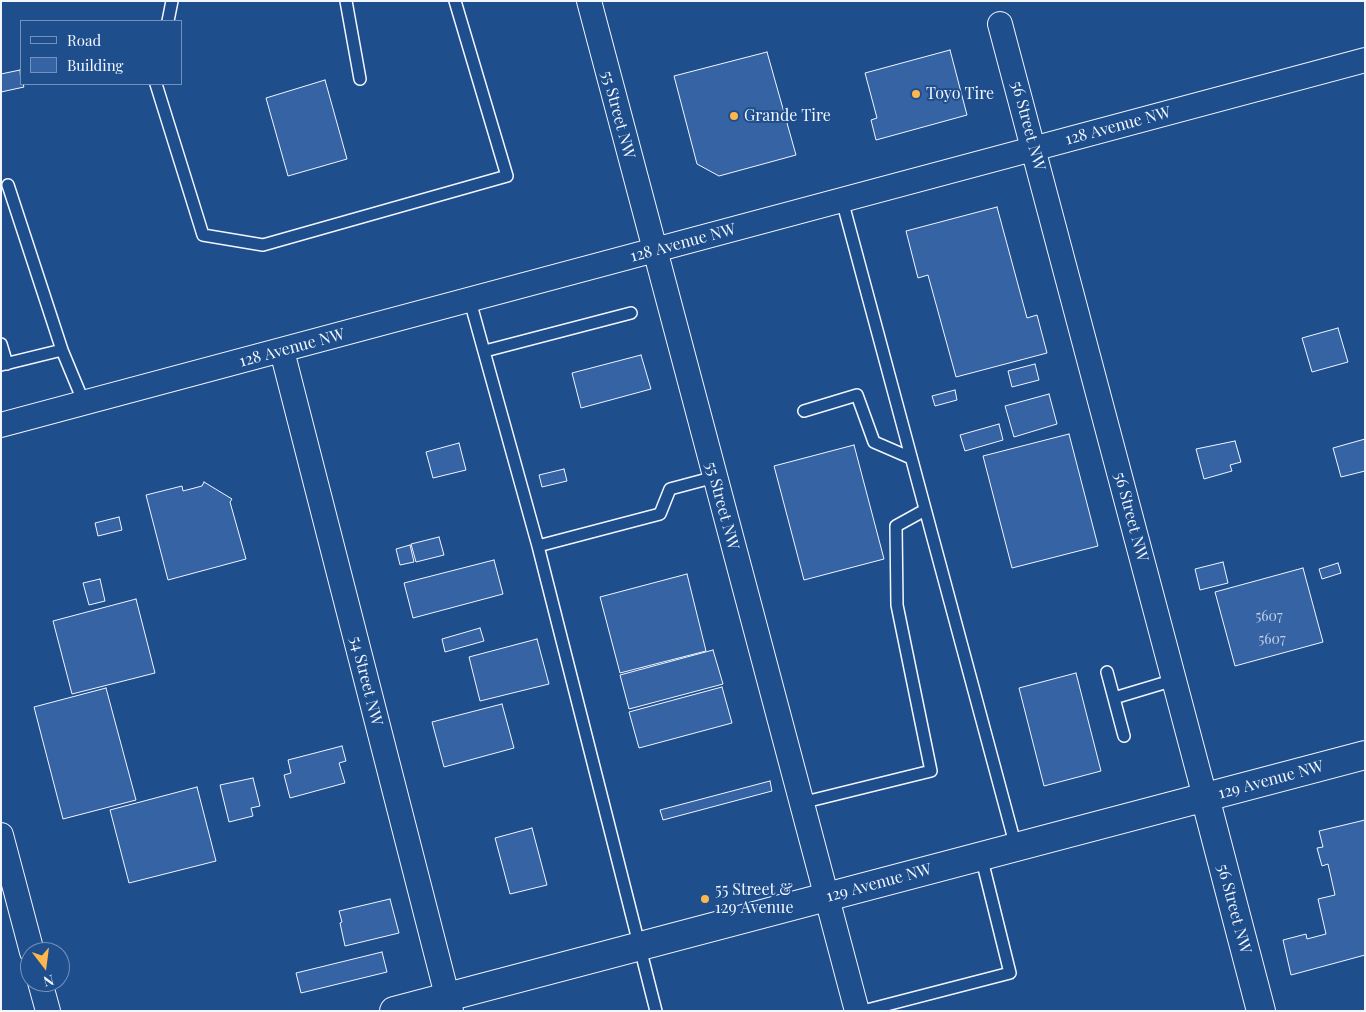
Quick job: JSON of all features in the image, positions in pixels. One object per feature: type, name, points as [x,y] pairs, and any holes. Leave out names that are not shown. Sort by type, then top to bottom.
[{"type":"street","name":"55 Street NW","points":[[588,1],[857,1011]]},
{"type":"street","name":"56 Street NW","points":[[1000,24],[1261,1011]]},
{"type":"street","name":"128 Avenue NW","points":[[1,425],[1365,60]]},
{"type":"street","name":"54 Street NW","points":[[282,351],[449,1004]]},
{"type":"street","name":"129 Avenue NW","points":[[394,1011],[449,1004],[640,947],[1365,755]]},
{"type":"street","points":[[1,835],[29,942]]},
{"type":"street","points":[[43,992],[48,1011]]},
{"type":"lane","points":[[168,20],[172,1]]},
{"type":"lane","points":[[346,1],[360,78]]},
{"type":"lane","points":[[156,85],[203,235],[262,245],[272,243],[507,176],[455,1]]},
{"type":"lane","points":[[8,185],[62,350],[84,403]]},
{"type":"lane","points":[[842,200],[1016,847]]},
{"type":"lane","points":[[470,300],[538,546],[656,1011]]},
{"type":"lane","points":[[485,351],[631,313]]},
{"type":"lane","points":[[1,344],[4,364],[62,350]]},
{"type":"lane","points":[[804,411],[857,395],[874,442],[911,458]]},
{"type":"lane","points":[[538,546],[660,514],[670,488],[714,477]]},
{"type":"lane","points":[[801,803],[931,771],[896,605],[896,526],[925,510]]},
{"type":"lane","points":[[1107,672],[1124,736]]},
{"type":"lane","points":[[1114,698],[1174,680]]},
{"type":"lane","points":[[863,1011],[1010,973],[980,856]]},
{"type":"building","name":"Toyo Tire","points":[[950,50],[967,115],[876,140],[871,120],[877,118],[865,73]]},
{"type":"building","name":"Grande Tire","points":[[767,52],[796,155],[719,176],[697,164],[674,76]]},
{"type":"building","points":[[20,70],[20,85],[24,87],[1,92],[1,74]]},
{"type":"building","points":[[325,80],[347,159],[288,176],[266,98]]},
{"type":"building","points":[[997,207],[1027,318],[1037,315],[1047,353],[956,377],[928,275],[918,278],[906,231]]},
{"type":"building","points":[[1338,328],[1348,362],[1312,372],[1302,338]]},
{"type":"building","points":[[641,355],[651,389],[581,408],[572,373]]},
{"type":"building","points":[[1035,364],[1039,380],[1012,387],[1008,371]]},
{"type":"building","points":[[955,390],[957,400],[935,406],[932,396]]},
{"type":"building","points":[[1049,394],[1057,424],[1014,437],[1005,406]]},
{"type":"building","points":[[999,424],[1003,440],[965,451],[960,435]]},
{"type":"building","points":[[1069,434],[1098,546],[1012,568],[983,456]]},
{"type":"building","points":[[1365,439],[1365,471],[1341,477],[1333,448]]},
{"type":"building","points":[[1235,441],[1241,462],[1230,465],[1232,471],[1204,479],[1196,449]]},
{"type":"building","points":[[459,443],[466,470],[433,478],[426,452]]},
{"type":"building","points":[[854,445],[884,559],[804,580],[774,466]]},
{"type":"building","points":[[564,469],[567,481],[542,487],[539,475]]},
{"type":"building","points":[[204,482],[232,499],[230,502],[246,559],[168,580],[146,495],[182,486],[183,491],[202,486]]},
{"type":"building","points":[[119,517],[122,530],[98,536],[95,523]]},
{"type":"building","points":[[439,537],[444,555],[416,562],[411,544]]},
{"type":"building","points":[[410,545],[414,562],[400,565],[396,549]]},
{"type":"building","points":[[494,560],[503,594],[413,618],[404,583]]},
{"type":"building","points":[[1223,562],[1228,583],[1200,590],[1195,569]]},
{"type":"building","points":[[1338,563],[1341,573],[1322,579],[1319,569]]},
{"type":"building","points":[[1303,568],[1323,642],[1235,666],[1215,592]]},
{"type":"building","points":[[687,574],[706,651],[620,673],[600,597]]},
{"type":"building","points":[[100,579],[105,601],[89,605],[83,583]]},
{"type":"building","points":[[136,599],[155,673],[72,694],[53,621]]},
{"type":"building","points":[[480,628],[484,641],[445,652],[442,639]]},
{"type":"building","points":[[537,639],[549,684],[480,701],[469,657]]},
{"type":"building","points":[[713,650],[723,684],[629,709],[620,675]]},
{"type":"building","points":[[1076,673],[1101,771],[1044,786],[1019,688]]},
{"type":"building","points":[[722,687],[732,723],[639,748],[629,712]]},
{"type":"building","points":[[106,688],[136,800],[63,819],[34,707]]},
{"type":"building","points":[[502,704],[514,748],[444,767],[432,722]]},
{"type":"building","points":[[342,746],[346,761],[339,763],[345,783],[290,798],[284,775],[291,773],[288,760]]},
{"type":"building","points":[[253,778],[260,806],[251,808],[253,816],[229,822],[220,785]]},
{"type":"building","points":[[770,781],[772,791],[663,820],[660,810]]},
{"type":"building","points":[[197,787],[216,861],[129,883],[110,810]]},
{"type":"building","points":[[1365,820],[1365,955],[1291,975],[1283,940],[1306,934],[1307,939],[1326,934],[1318,899],[1335,895],[1328,864],[1322,866],[1317,848],[1323,847],[1319,831]]},
{"type":"building","points":[[532,828],[547,885],[510,894],[495,838]]},
{"type":"building","points":[[390,899],[399,933],[345,946],[339,911]]},
{"type":"building","points":[[382,952],[387,972],[301,993],[296,973]]},
{"type":"place","name":"Toyo Tire","points":[[916,94]]},
{"type":"place","name":"Grande Tire","points":[[734,116]]},
{"type":"place","name":"55 Street & 129 Avenue","points":[[705,899]]}]
